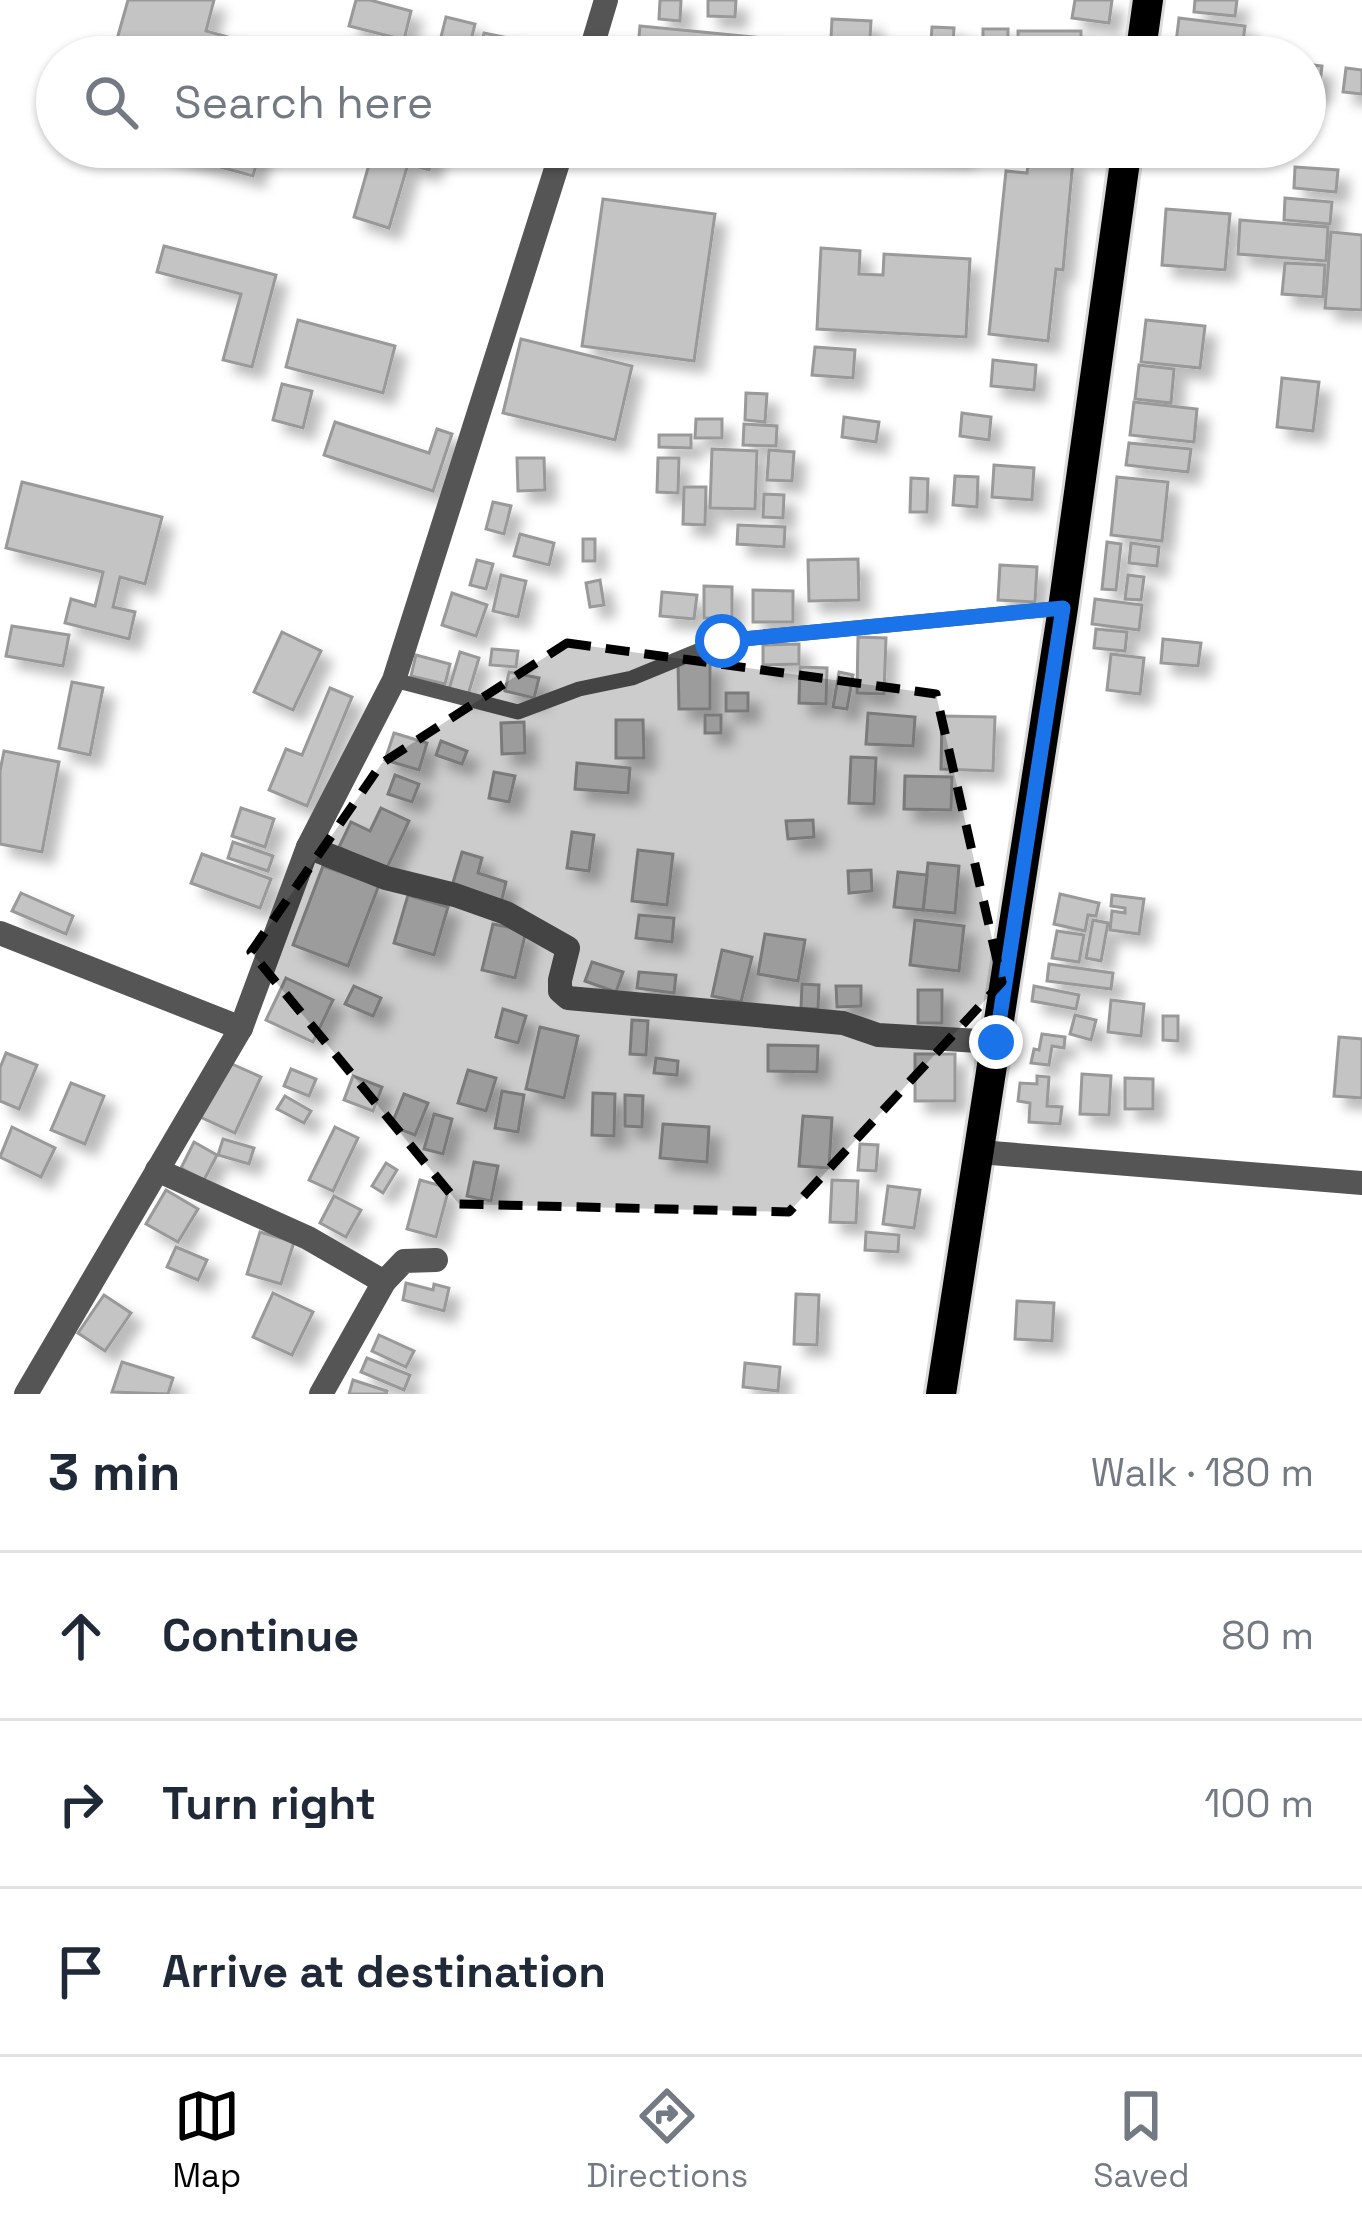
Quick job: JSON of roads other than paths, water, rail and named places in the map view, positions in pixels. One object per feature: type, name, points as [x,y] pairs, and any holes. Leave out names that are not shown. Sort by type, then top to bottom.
[{"type":"main road","points":[[1143,36],[1148,0]]},
{"type":"main road","points":[[941,1394],[1063,608],[1124,168]]},
{"type":"street","points":[[595,36],[606,0]]},
{"type":"street","points":[[26,1394],[241,1028],[308,847],[394,680],[556,168]]},
{"type":"street","points":[[308,847],[386,878],[506,913],[568,948],[560,980],[560,991],[568,998],[843,1023],[878,1035],[996,1042]]},
{"type":"street","points":[[0,933],[241,1028]]},
{"type":"street","points":[[979,1152],[1362,1183]]},
{"type":"street","points":[[157,1170],[308,1238],[384,1282]]},
{"type":"street","points":[[321,1394],[384,1282],[404,1261],[436,1260]]},
{"type":"lane","points":[[394,680],[518,712],[579,689],[632,678],[722,641],[1063,608]]}]
